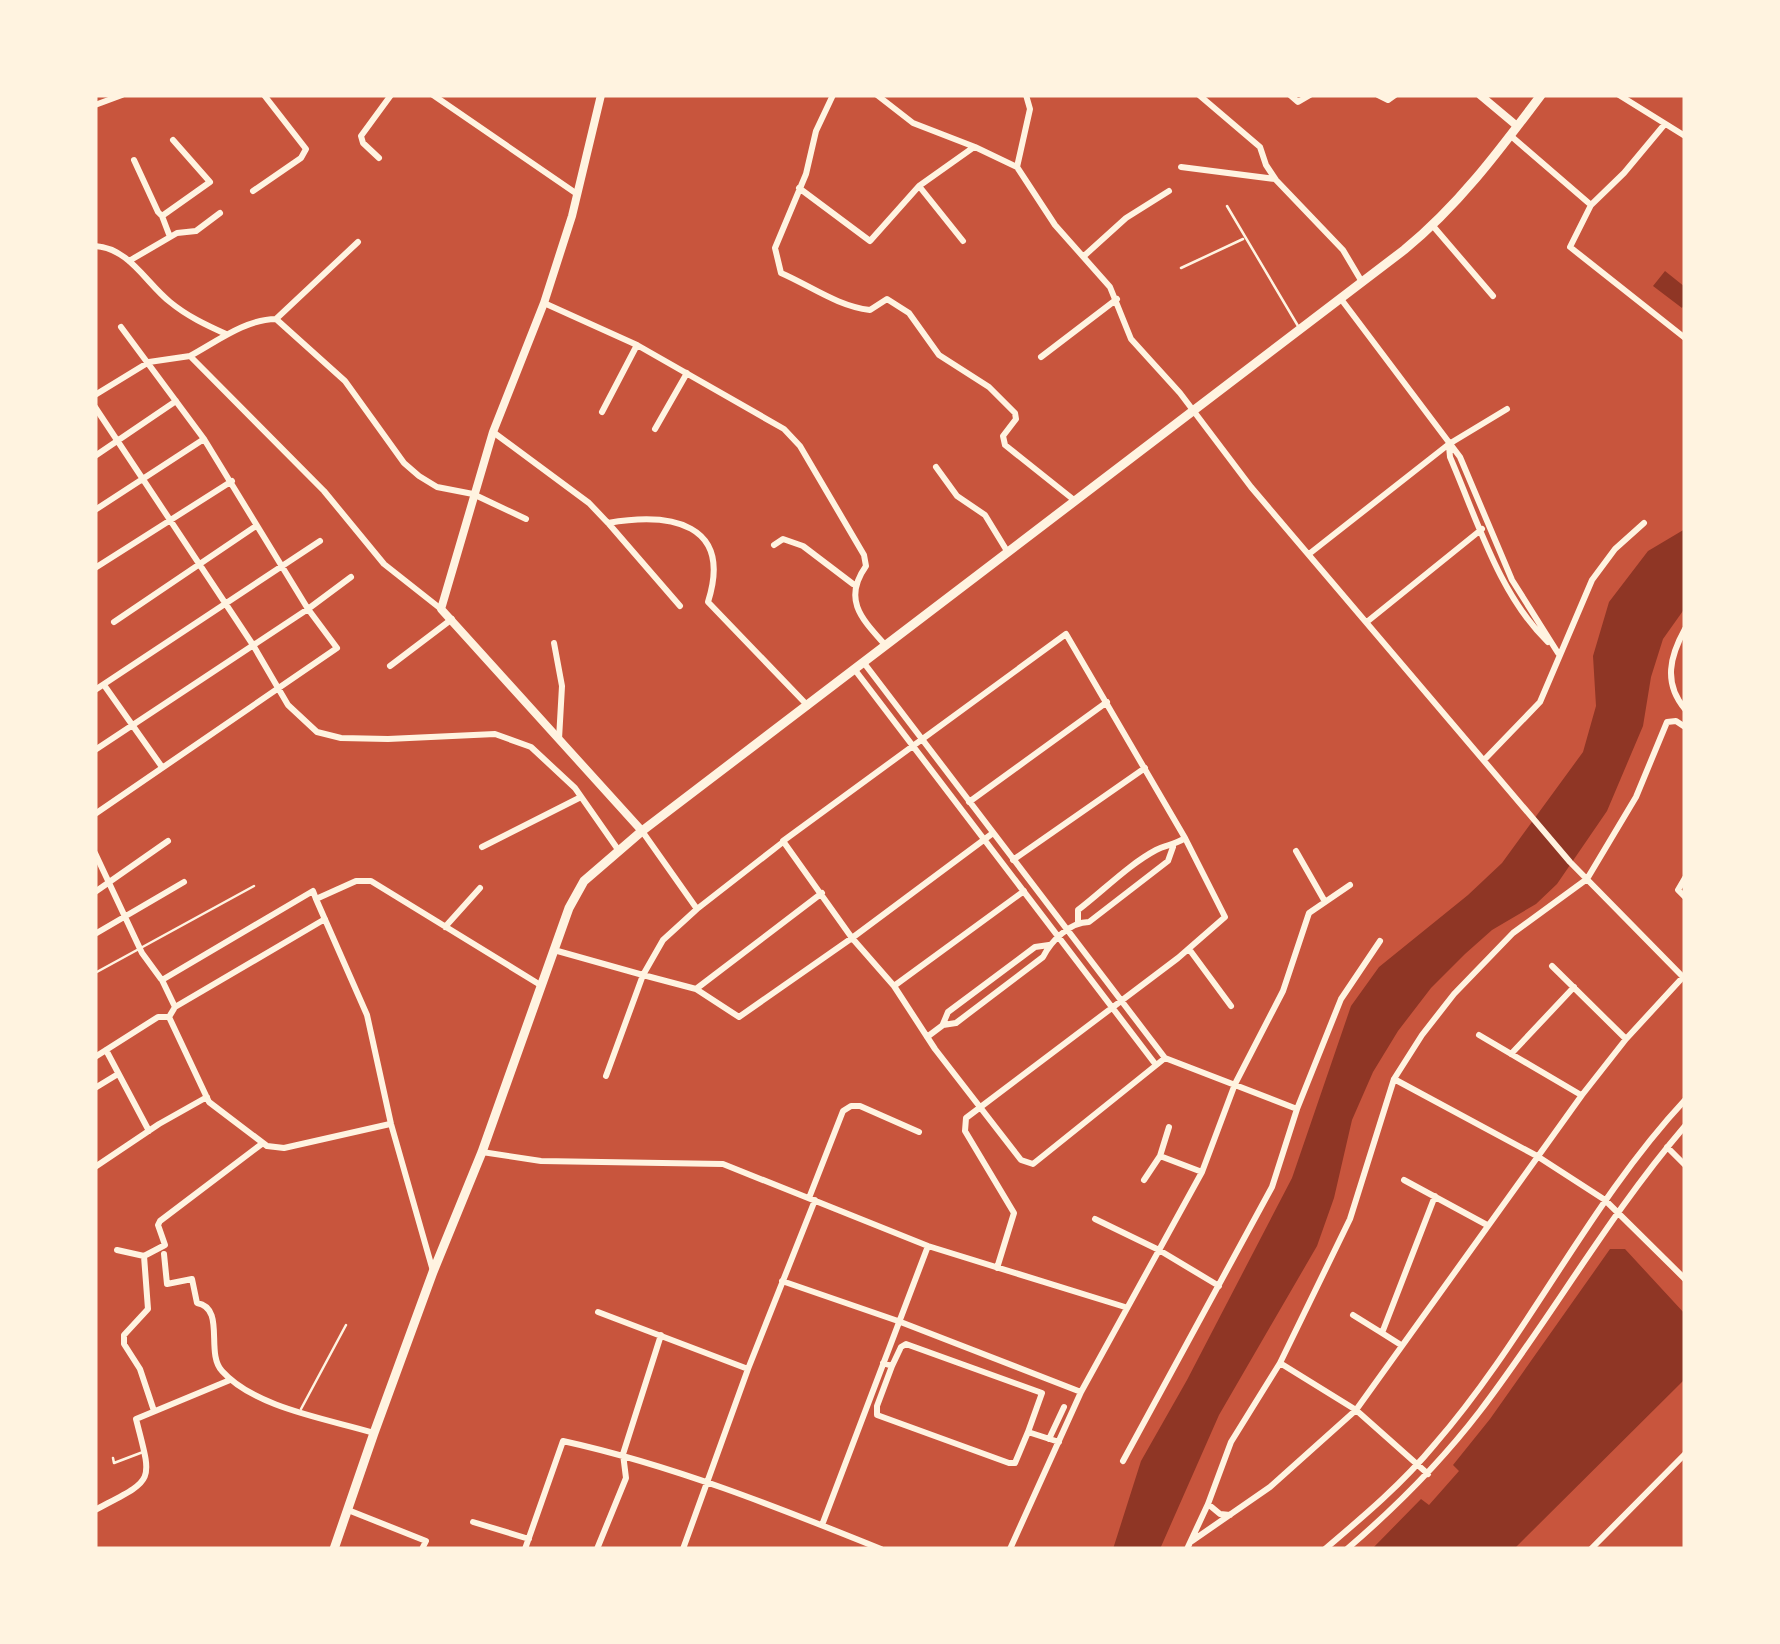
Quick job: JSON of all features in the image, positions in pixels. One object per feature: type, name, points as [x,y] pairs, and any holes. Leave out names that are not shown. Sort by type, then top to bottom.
[{"type":"main road","points":[[334,1549],[569,908],[584,881],[642,830],[1363,284],[1433,226],[1541,95]]},
{"type":"street","points":[[95,105],[122,95]]},
{"type":"street","points":[[253,191],[301,158],[306,149],[264,95]]},
{"type":"street","points":[[379,158],[361,136],[391,95]]},
{"type":"street","points":[[432,95],[444,98],[577,194]]},
{"type":"street","points":[[442,610],[492,432],[544,303],[577,194],[601,95]]},
{"type":"street","points":[[833,95],[816,131],[806,174],[775,248],[780,273],[846,307],[870,310],[887,299],[909,313],[938,355],[989,387],[1015,413],[1016,420],[1003,436],[1003,443],[1074,500]]},
{"type":"street","points":[[877,95],[913,123],[1017,167],[1054,225],[1117,299],[1131,340],[1180,393],[1251,487],[1570,862],[1684,978],[1626,1039],[1582,1096],[1356,1410],[1270,1487],[1189,1545]]},
{"type":"street","points":[[1017,167],[1030,109],[1026,95]]},
{"type":"street","points":[[1200,95],[1260,147],[1276,180],[1343,250],[1363,284]]},
{"type":"street","points":[[1290,95],[1298,102],[1310,95]]},
{"type":"street","points":[[1378,95],[1388,100],[1395,95]]},
{"type":"street","points":[[1480,95],[1517,126]]},
{"type":"street","points":[[1620,95],[1685,136]]},
{"type":"street","points":[[1664,125],[1591,205],[1570,248],[1685,338]]},
{"type":"street","points":[[1511,136],[1591,205]]},
{"type":"street","points":[[162,216],[210,182],[173,140]]},
{"type":"street","points":[[799,188],[870,241],[919,186],[975,146]]},
{"type":"street","points":[[134,160],[170,237]]},
{"type":"street","points":[[1181,167],[1276,180]]},
{"type":"street","points":[[919,186],[963,240]]},
{"type":"street","points":[[1084,256],[1126,218],[1169,191]]},
{"type":"street","points":[[129,262],[170,237],[196,231],[220,213]]},
{"type":"street","points":[[1433,226],[1493,296]]},
{"type":"street","points":[[95,395],[149,362],[190,356],[227,334],[276,319],[358,242]]},
{"type":"street","points":[[95,246],[118,252],[190,318],[227,334]]},
{"type":"street","points":[[1342,298],[1449,444],[1450,457],[1530,626],[1558,653]]},
{"type":"street","points":[[1040,357],[1117,299]]},
{"type":"street","points":[[544,303],[637,345],[767,417],[800,446],[866,559],[866,566],[853,584]]},
{"type":"street","points":[[276,319],[344,382],[412,470],[438,487],[472,494],[526,520]]},
{"type":"street","points":[[95,814],[337,648],[308,609],[204,439],[120,326]]},
{"type":"street","points":[[602,412],[637,345]]},
{"type":"street","points":[[190,356],[324,491],[384,564],[452,619],[642,830],[697,909]]},
{"type":"street","points":[[655,429],[687,373]]},
{"type":"street","points":[[95,456],[176,400]]},
{"type":"street","points":[[95,407],[253,645],[288,705],[317,732],[341,738],[388,739],[495,734],[531,747],[582,797],[619,850]]},
{"type":"street","points":[[1309,554],[1449,444],[1507,409]]},
{"type":"street","points":[[492,432],[589,503],[680,606]]},
{"type":"street","points":[[95,510],[204,439]]},
{"type":"street","points":[[936,467],[957,496],[984,515],[1008,551]]},
{"type":"street","points":[[95,568],[232,481]]},
{"type":"street","points":[[608,522],[674,520],[694,529],[708,543],[715,558],[708,602],[808,706]]},
{"type":"street","points":[[1485,759],[1540,702],[1592,580],[1615,549],[1644,523]]},
{"type":"street","points":[[114,622],[256,526]]},
{"type":"street","points":[[1368,621],[1484,527]]},
{"type":"street","points":[[774,546],[783,539],[803,546],[853,584],[859,610],[886,646]]},
{"type":"street","points":[[95,690],[320,541]]},
{"type":"street","points":[[95,750],[350,577]]},
{"type":"street","points":[[390,666],[452,619]]},
{"type":"street","points":[[1685,629],[1670,667],[1671,684],[1685,708]]},
{"type":"street","points":[[606,1076],[643,974],[663,940],[783,841],[1066,634],[1185,838],[1225,917],[1189,949],[966,1118],[966,1131],[1014,1214],[997,1268]]},
{"type":"street","points":[[554,643],[562,686],[559,740]]},
{"type":"street","points":[[859,666],[921,738],[1165,1058],[1297,1109]]},
{"type":"street","points":[[859,666],[912,745],[1156,1064]]},
{"type":"street","points":[[104,685],[162,767]]},
{"type":"street","points":[[969,802],[1108,702]]},
{"type":"street","points":[[1189,1545],[1231,1442],[1280,1364],[1350,1220],[1394,1079],[1454,994],[1512,933],[1587,879],[1636,797],[1667,722],[1676,720],[1685,727]]},
{"type":"street","points":[[1013,860],[1145,768]]},
{"type":"street","points":[[482,847],[582,797]]},
{"type":"street","points":[[554,950],[696,989],[739,1017],[993,833]]},
{"type":"street","points":[[1078,922],[1078,910],[1159,847],[1172,847],[1185,838]]},
{"type":"street","points":[[95,892],[168,841]]},
{"type":"street","points":[[783,841],[1021,1160],[1033,1164],[1165,1058]]},
{"type":"street","points":[[928,1037],[943,1026],[956,1023],[1042,957],[1049,945],[1078,922],[1089,922],[1168,861],[1172,847]]},
{"type":"street","points":[[1296,851],[1324,900]]},
{"type":"street","points":[[95,853],[139,947],[175,1007]]},
{"type":"street","points":[[1685,878],[1678,890],[1685,897]]},
{"type":"street","points":[[316,898],[356,881],[371,881],[542,986]]},
{"type":"street","points":[[95,934],[184,882]]},
{"type":"street","points":[[1010,1549],[1080,1392],[1202,1172],[1235,1084],[1283,991],[1309,913],[1350,885]]},
{"type":"street","points":[[445,926],[480,888]]},
{"type":"street","points":[[162,980],[312,891],[367,1015],[390,1124],[433,1272]]},
{"type":"street","points":[[894,986],[1024,891]]},
{"type":"street","points":[[696,989],[822,894]]},
{"type":"street","points":[[169,1017],[175,1007],[325,919]]},
{"type":"street","points":[[1124,1461],[1272,1187],[1297,1109],[1341,999],[1380,941]]},
{"type":"street","points":[[943,1026],[948,1012],[1035,946],[1049,945]]},
{"type":"street","points":[[1189,949],[1230,1006]]},
{"type":"street","points":[[1552,966],[1626,1039]]},
{"type":"street","points":[[1511,1054],[1574,988]]},
{"type":"street","points":[[95,1058],[158,1017],[169,1017]]},
{"type":"street","points":[[169,1017],[207,1097],[263,1143],[284,1148],[390,1124]]},
{"type":"street","points":[[1479,1035],[1582,1096]]},
{"type":"street","points":[[106,1050],[149,1131]]},
{"type":"street","points":[[95,1088],[118,1074]]},
{"type":"street","points":[[1394,1079],[1537,1156],[1605,1200],[1685,1279]]},
{"type":"street","points":[[95,1168],[207,1097]]},
{"type":"street","points":[[1325,1549],[1371,1510],[1436,1444],[1605,1200],[1685,1100]]},
{"type":"street","points":[[684,1549],[844,1111],[851,1106],[919,1132]]},
{"type":"street","points":[[1347,1549],[1428,1474],[1480,1410],[1618,1210],[1685,1126]]},
{"type":"street","points":[[1144,1180],[1160,1156],[1169,1127]]},
{"type":"street","points":[[117,1250],[144,1256],[164,1246],[160,1221],[263,1143]]},
{"type":"street","points":[[1667,1147],[1685,1165]]},
{"type":"street","points":[[482,1152],[542,1160],[723,1164],[928,1246],[1126,1307]]},
{"type":"street","points":[[1160,1156],[1202,1172]]},
{"type":"street","points":[[1404,1180],[1488,1225]]},
{"type":"street","points":[[1382,1334],[1435,1196]]},
{"type":"street","points":[[1094,1219],[1159,1250],[1218,1286]]},
{"type":"street","points":[[822,1525],[928,1246]]},
{"type":"street","points":[[164,1254],[166,1284],[192,1279],[197,1303],[209,1309],[216,1362],[232,1380],[268,1402],[374,1433]]},
{"type":"street","points":[[144,1256],[148,1309],[124,1335],[124,1344],[140,1369],[154,1411]]},
{"type":"street","points":[[782,1282],[898,1321],[1080,1392]]},
{"type":"street","points":[[598,1312],[748,1369]]},
{"type":"street","points":[[1353,1315],[1401,1345]]},
{"type":"street","points":[[598,1549],[626,1478],[624,1454],[662,1334]]},
{"type":"street","points":[[906,1344],[972,1367],[1042,1393],[1015,1463],[877,1415],[900,1347],[906,1344]]},
{"type":"street","points":[[972,1367],[978,1352]]},
{"type":"street","points":[[883,1363],[892,1366]]},
{"type":"street","points":[[1280,1364],[1356,1410],[1428,1474]]},
{"type":"street","points":[[95,1510],[134,1489],[147,1476],[149,1468],[136,1419],[232,1380]]},
{"type":"street","points":[[1049,1439],[1064,1406]]},
{"type":"street","points":[[1028,1432],[1058,1442]]},
{"type":"street","points":[[525,1549],[562,1441],[624,1454],[707,1482],[881,1549]]},
{"type":"street","points":[[1591,1549],[1685,1454]]},
{"type":"street","points":[[1208,1504],[1220,1514],[1231,1514]]},
{"type":"street","points":[[348,1510],[424,1545]]},
{"type":"street","points":[[473,1522],[529,1540]]},
{"type":"lane","points":[[1228,206],[1300,330]]},
{"type":"lane","points":[[1180,268],[1245,238]]},
{"type":"lane","points":[[95,973],[254,886]]},
{"type":"lane","points":[[300,1410],[346,1325]]},
{"type":"lane","points":[[113,1458],[114,1463],[144,1452]]},
{"type":"shaded area","points":[[1665,271],[1685,287],[1682,308],[1653,286]]},
{"type":"shaded area","points":[[1685,529],[1685,608],[1663,639],[1651,677],[1643,726],[1607,811],[1557,884],[1536,904],[1492,930],[1465,954],[1431,988],[1398,1031],[1373,1072],[1352,1120],[1334,1198],[1317,1246],[1219,1415],[1160,1549],[1113,1549],[1141,1461],[1292,1178],[1351,1006],[1379,967],[1502,863],[1583,752],[1596,706],[1593,656],[1609,602],[1648,551]]},
{"type":"shaded area","points":[[1610,1249],[1625,1249],[1685,1314],[1685,1379],[1514,1549],[1372,1549],[1421,1499],[1429,1505],[1459,1471],[1453,1465]]}]
